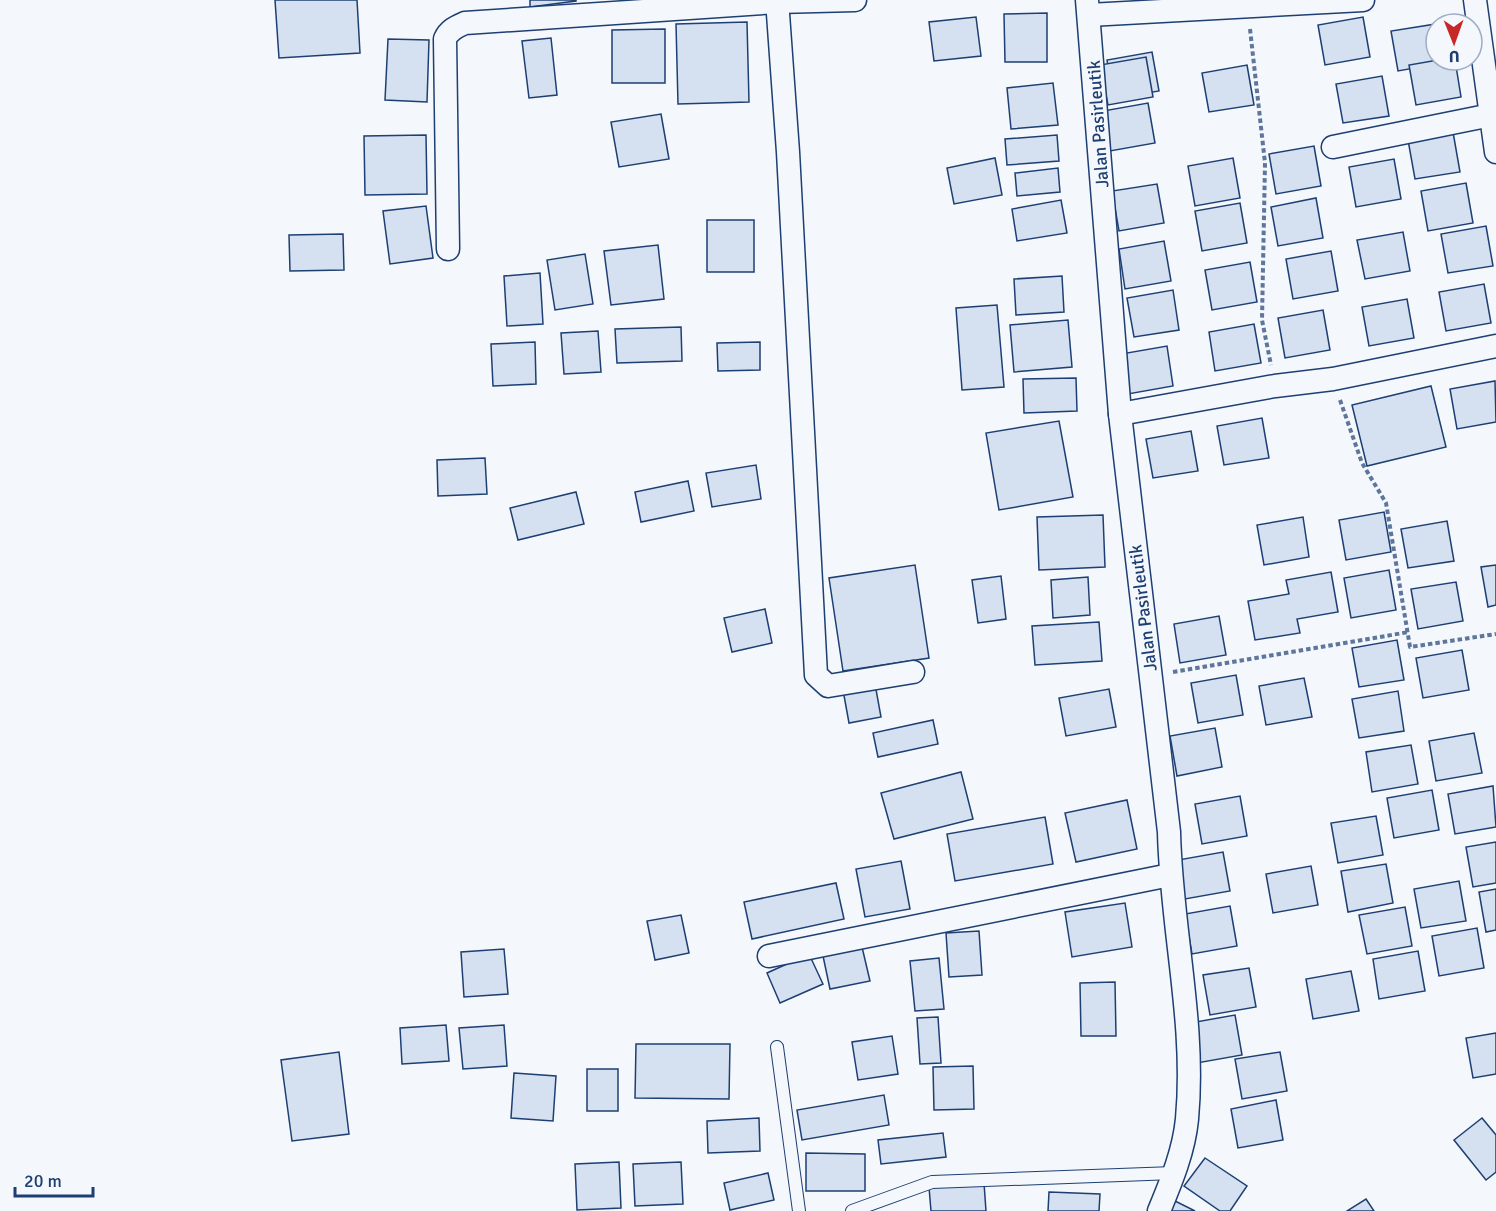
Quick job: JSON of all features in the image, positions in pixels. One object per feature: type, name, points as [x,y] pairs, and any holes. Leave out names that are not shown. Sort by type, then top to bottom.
[{"type":"street","points":[[448,249],[445,39],[448,32],[465,23],[599,7],[855,0]]},
{"type":"street","points":[[1088,7],[1363,0]]},
{"type":"street","points":[[1475,0],[1493,115],[1496,152]]},
{"type":"street","points":[[777,1],[788,152],[816,675],[828,686],[913,672]]},
{"type":"street","name":"Jalan Pasirleutik","points":[[1088,7],[1120,414],[1169,832],[1170,875],[1190,1052],[1187,1121],[1174,1173],[1159,1211]]},
{"type":"street","points":[[1333,147],[1493,115]]},
{"type":"street","points":[[1120,414],[1333,379],[1496,345]]},
{"type":"street","points":[[769,956],[1170,875]]},
{"type":"lane","points":[[777,1047],[799,1211]]},
{"type":"lane","points":[[852,1211],[932,1182],[1174,1173]]},
{"type":"path","points":[[1247,2],[1265,163],[1262,320],[1275,387]]},
{"type":"path","points":[[1333,379],[1362,463],[1386,503],[1410,648],[1496,634]]},
{"type":"path","points":[[1151,676],[1409,632]]},
{"type":"building","points":[[275,0],[357,0],[360,53],[279,58]]},
{"type":"building","points":[[530,0],[576,0],[576,1],[530,7]]},
{"type":"building","points":[[1047,13],[1047,62],[1005,62],[1004,14]]},
{"type":"building","points":[[976,17],[981,56],[934,61],[929,22]]},
{"type":"building","points":[[1363,17],[1370,57],[1325,65],[1318,25]]},
{"type":"building","points":[[747,22],[749,102],[678,104],[676,24]]},
{"type":"building","points":[[1424,26],[1424,66],[1398,71],[1391,31]]},
{"type":"building","points":[[665,29],[665,83],[612,83],[612,30]]},
{"type":"building","points":[[551,38],[557,95],[529,98],[522,41]]},
{"type":"building","points":[[388,39],[429,40],[427,102],[385,100]]},
{"type":"building","points":[[1152,52],[1159,91],[1113,99],[1107,60]]},
{"type":"building","points":[[1146,57],[1153,97],[1108,105],[1100,65]]},
{"type":"building","points":[[1424,62],[1424,72],[1457,72],[1461,97],[1416,105],[1409,65]]},
{"type":"building","points":[[1247,65],[1254,105],[1209,112],[1202,73]]},
{"type":"building","points":[[1382,76],[1389,116],[1343,123],[1336,84]]},
{"type":"building","points":[[1053,83],[1058,125],[1011,129],[1007,88]]},
{"type":"building","points":[[1148,103],[1155,143],[1110,151],[1103,111]]},
{"type":"building","points":[[661,114],[669,159],[619,167],[611,122]]},
{"type":"building","points":[[1453,132],[1460,172],[1415,179],[1408,140]]},
{"type":"building","points":[[426,135],[427,194],[365,195],[364,136]]},
{"type":"building","points":[[1057,135],[1059,161],[1007,165],[1005,139]]},
{"type":"building","points":[[1314,146],[1321,186],[1276,194],[1269,154]]},
{"type":"building","points":[[995,158],[1002,195],[954,204],[947,168]]},
{"type":"building","points":[[1233,158],[1240,198],[1195,206],[1188,166]]},
{"type":"building","points":[[1394,159],[1401,199],[1356,207],[1349,167]]},
{"type":"building","points":[[1058,168],[1060,192],[1017,196],[1015,173]]},
{"type":"building","points":[[1466,183],[1473,223],[1428,231],[1421,191]]},
{"type":"building","points":[[1157,184],[1164,223],[1119,231],[1112,191]]},
{"type":"building","points":[[1316,198],[1323,238],[1278,246],[1271,207]]},
{"type":"building","points":[[1061,200],[1067,233],[1017,241],[1012,209]]},
{"type":"building","points":[[1240,203],[1247,243],[1202,251],[1195,211]]},
{"type":"building","points":[[426,206],[433,258],[390,264],[383,211]]},
{"type":"building","points":[[707,220],[754,220],[754,272],[707,272]]},
{"type":"building","points":[[1486,226],[1493,266],[1448,273],[1441,234]]},
{"type":"building","points":[[1403,232],[1410,271],[1365,279],[1357,240]]},
{"type":"building","points":[[343,234],[344,270],[290,271],[289,235]]},
{"type":"building","points":[[1164,241],[1171,281],[1125,289],[1119,249]]},
{"type":"building","points":[[658,245],[664,299],[611,305],[604,251]]},
{"type":"building","points":[[1331,251],[1338,291],[1293,299],[1286,259]]},
{"type":"building","points":[[585,254],[593,304],[555,310],[547,260]]},
{"type":"building","points":[[1250,262],[1257,302],[1212,310],[1205,270]]},
{"type":"building","points":[[540,273],[543,324],[507,326],[504,276]]},
{"type":"building","points":[[1062,276],[1064,312],[1016,315],[1014,279]]},
{"type":"building","points":[[1484,284],[1491,323],[1446,331],[1439,292]]},
{"type":"building","points":[[1173,290],[1179,330],[1134,337],[1127,298]]},
{"type":"building","points":[[1407,299],[1414,338],[1369,346],[1362,307]]},
{"type":"building","points":[[997,305],[1004,387],[962,390],[956,308]]},
{"type":"building","points":[[1323,310],[1330,350],[1285,358],[1278,318]]},
{"type":"building","points":[[1068,320],[1072,367],[1014,372],[1010,325]]},
{"type":"building","points":[[1254,324],[1261,363],[1215,371],[1209,332]]},
{"type":"building","points":[[681,327],[682,361],[617,363],[615,329]]},
{"type":"building","points":[[598,331],[601,372],[564,374],[561,333]]},
{"type":"building","points":[[535,342],[536,384],[493,386],[491,344]]},
{"type":"building","points":[[760,342],[760,370],[718,371],[717,343]]},
{"type":"building","points":[[1167,346],[1173,386],[1128,394],[1121,354]]},
{"type":"building","points":[[1076,378],[1077,411],[1024,413],[1023,379]]},
{"type":"building","points":[[1495,381],[1496,422],[1457,429],[1450,389]]},
{"type":"building","points":[[1431,386],[1446,447],[1367,466],[1352,405]]},
{"type":"building","points":[[1262,418],[1269,458],[1224,465],[1217,426]]},
{"type":"building","points":[[1059,421],[1073,497],[999,510],[986,433]]},
{"type":"building","points":[[1191,431],[1198,471],[1153,478],[1146,439]]},
{"type":"building","points":[[485,458],[487,494],[438,496],[437,460]]},
{"type":"building","points":[[756,465],[761,499],[712,507],[706,473]]},
{"type":"building","points":[[688,481],[694,511],[641,522],[635,492]]},
{"type":"building","points":[[576,492],[584,524],[518,540],[510,508]]},
{"type":"building","points":[[1384,512],[1391,552],[1346,560],[1339,520]]},
{"type":"building","points":[[1103,515],[1105,567],[1039,570],[1037,517]]},
{"type":"building","points":[[1303,517],[1309,557],[1264,565],[1257,525]]},
{"type":"building","points":[[1447,521],[1454,561],[1408,568],[1401,529]]},
{"type":"building","points":[[915,565],[929,658],[843,671],[829,578]]},
{"type":"building","points":[[1496,565],[1496,605],[1488,607],[1481,567]]},
{"type":"building","points":[[1389,570],[1396,610],[1351,618],[1344,578]]},
{"type":"building","points":[[1331,572],[1338,612],[1297,619],[1300,633],[1255,640],[1248,601],[1289,594],[1286,580]]},
{"type":"building","points":[[1001,576],[1006,619],[978,623],[972,580]]},
{"type":"building","points":[[1088,577],[1090,615],[1053,618],[1051,580]]},
{"type":"building","points":[[1456,582],[1463,621],[1418,629],[1411,589]]},
{"type":"building","points":[[765,609],[772,643],[732,652],[724,618]]},
{"type":"building","points":[[1219,616],[1226,655],[1180,663],[1174,624]]},
{"type":"building","points":[[1099,622],[1102,661],[1035,665],[1032,626]]},
{"type":"building","points":[[1397,640],[1404,680],[1359,687],[1352,648]]},
{"type":"building","points":[[1462,650],[1469,690],[1423,698],[1416,658]]},
{"type":"building","points":[[1236,675],[1243,715],[1198,723],[1191,683]]},
{"type":"building","points":[[1304,678],[1312,717],[1266,725],[1259,686]]},
{"type":"building","points":[[875,684],[881,717],[849,723],[843,690]]},
{"type":"building","points":[[1109,689],[1116,727],[1066,736],[1059,698]]},
{"type":"building","points":[[1398,691],[1404,731],[1359,738],[1352,699]]},
{"type":"building","points":[[933,720],[938,744],[878,757],[873,733]]},
{"type":"building","points":[[1215,728],[1222,767],[1177,776],[1170,736]]},
{"type":"building","points":[[1474,733],[1482,773],[1436,781],[1429,741]]},
{"type":"building","points":[[1411,745],[1418,784],[1372,792],[1366,752]]},
{"type":"building","points":[[961,772],[973,819],[894,839],[881,793]]},
{"type":"building","points":[[1493,786],[1496,827],[1455,834],[1448,794]]},
{"type":"building","points":[[1432,790],[1439,830],[1394,838],[1387,798]]},
{"type":"building","points":[[1240,796],[1247,836],[1202,844],[1195,804]]},
{"type":"building","points":[[1127,800],[1137,849],[1076,862],[1065,813]]},
{"type":"building","points":[[1376,816],[1383,855],[1338,863],[1331,823]]},
{"type":"building","points":[[1045,817],[1053,864],[955,881],[947,834]]},
{"type":"building","points":[[1496,842],[1496,883],[1473,887],[1466,847]]},
{"type":"building","points":[[1223,852],[1230,891],[1185,899],[1178,860]]},
{"type":"building","points":[[901,861],[910,909],[865,917],[856,869]]},
{"type":"building","points":[[1386,864],[1393,903],[1348,912],[1341,871]]},
{"type":"building","points":[[1311,866],[1318,905],[1273,913],[1266,874]]},
{"type":"building","points":[[1459,881],[1466,921],[1421,928],[1414,889]]},
{"type":"building","points":[[836,883],[844,919],[752,939],[744,902]]},
{"type":"building","points":[[1496,889],[1496,930],[1486,932],[1479,892]]},
{"type":"building","points":[[1125,903],[1132,947],[1072,957],[1065,912]]},
{"type":"building","points":[[1230,906],[1237,946],[1192,954],[1185,914]]},
{"type":"building","points":[[1405,907],[1412,946],[1367,954],[1359,915]]},
{"type":"building","points":[[681,915],[689,953],[655,960],[647,921]]},
{"type":"building","points":[[1477,928],[1484,968],[1439,976],[1432,936]]},
{"type":"building","points":[[979,931],[982,975],[949,977],[946,933]]},
{"type":"building","points":[[862,947],[870,981],[830,989],[823,956]]},
{"type":"building","points":[[504,949],[508,994],[464,997],[461,952]]},
{"type":"building","points":[[1418,951],[1425,991],[1379,999],[1373,959]]},
{"type":"building","points":[[809,954],[823,984],[780,1003],[767,973]]},
{"type":"building","points":[[939,958],[944,1009],[915,1011],[910,961]]},
{"type":"building","points":[[1249,968],[1256,1007],[1210,1015],[1203,975]]},
{"type":"building","points":[[1351,971],[1359,1011],[1313,1019],[1306,979]]},
{"type":"building","points":[[1115,982],[1116,1036],[1081,1036],[1080,983]]},
{"type":"building","points":[[1235,1015],[1242,1055],[1197,1063],[1190,1023]]},
{"type":"building","points":[[938,1017],[941,1063],[920,1064],[917,1018]]},
{"type":"building","points":[[446,1025],[449,1061],[402,1064],[400,1028]]},
{"type":"building","points":[[504,1025],[507,1066],[463,1069],[459,1028]]},
{"type":"building","points":[[1496,1033],[1496,1074],[1473,1078],[1466,1038]]},
{"type":"building","points":[[892,1036],[898,1074],[858,1080],[852,1042]]},
{"type":"building","points":[[636,1044],[730,1044],[729,1099],[635,1098]]},
{"type":"building","points":[[339,1052],[349,1134],[292,1141],[281,1060]]},
{"type":"building","points":[[1280,1052],[1287,1091],[1242,1099],[1235,1059]]},
{"type":"building","points":[[973,1066],[974,1109],[934,1110],[933,1067]]},
{"type":"building","points":[[587,1069],[618,1069],[618,1111],[587,1111]]},
{"type":"building","points":[[514,1073],[556,1076],[553,1121],[511,1118]]},
{"type":"building","points":[[884,1095],[889,1125],[802,1140],[797,1110]]},
{"type":"building","points":[[1276,1100],[1283,1140],[1238,1148],[1231,1109]]},
{"type":"building","points":[[759,1118],[760,1151],[708,1153],[707,1121]]},
{"type":"building","points":[[1482,1118],[1496,1135],[1496,1172],[1486,1180],[1454,1140]]},
{"type":"building","points":[[943,1133],[946,1157],[881,1164],[878,1140]]},
{"type":"building","points":[[806,1153],[865,1154],[865,1191],[806,1191]]},
{"type":"building","points":[[1205,1158],[1247,1186],[1230,1211],[1220,1211],[1184,1186]]},
{"type":"building","points":[[619,1162],[621,1208],[577,1210],[575,1164]]},
{"type":"building","points":[[681,1162],[683,1204],[635,1206],[633,1164]]},
{"type":"building","points":[[768,1173],[774,1200],[730,1210],[724,1183]]},
{"type":"building","points":[[984,1183],[986,1211],[931,1211],[929,1187]]},
{"type":"building","points":[[1049,1192],[1100,1194],[1099,1211],[1048,1211]]},
{"type":"building","points":[[1171,1199],[1195,1211],[1165,1211]]},
{"type":"building","points":[[1366,1199],[1374,1211],[1347,1211]]}]
